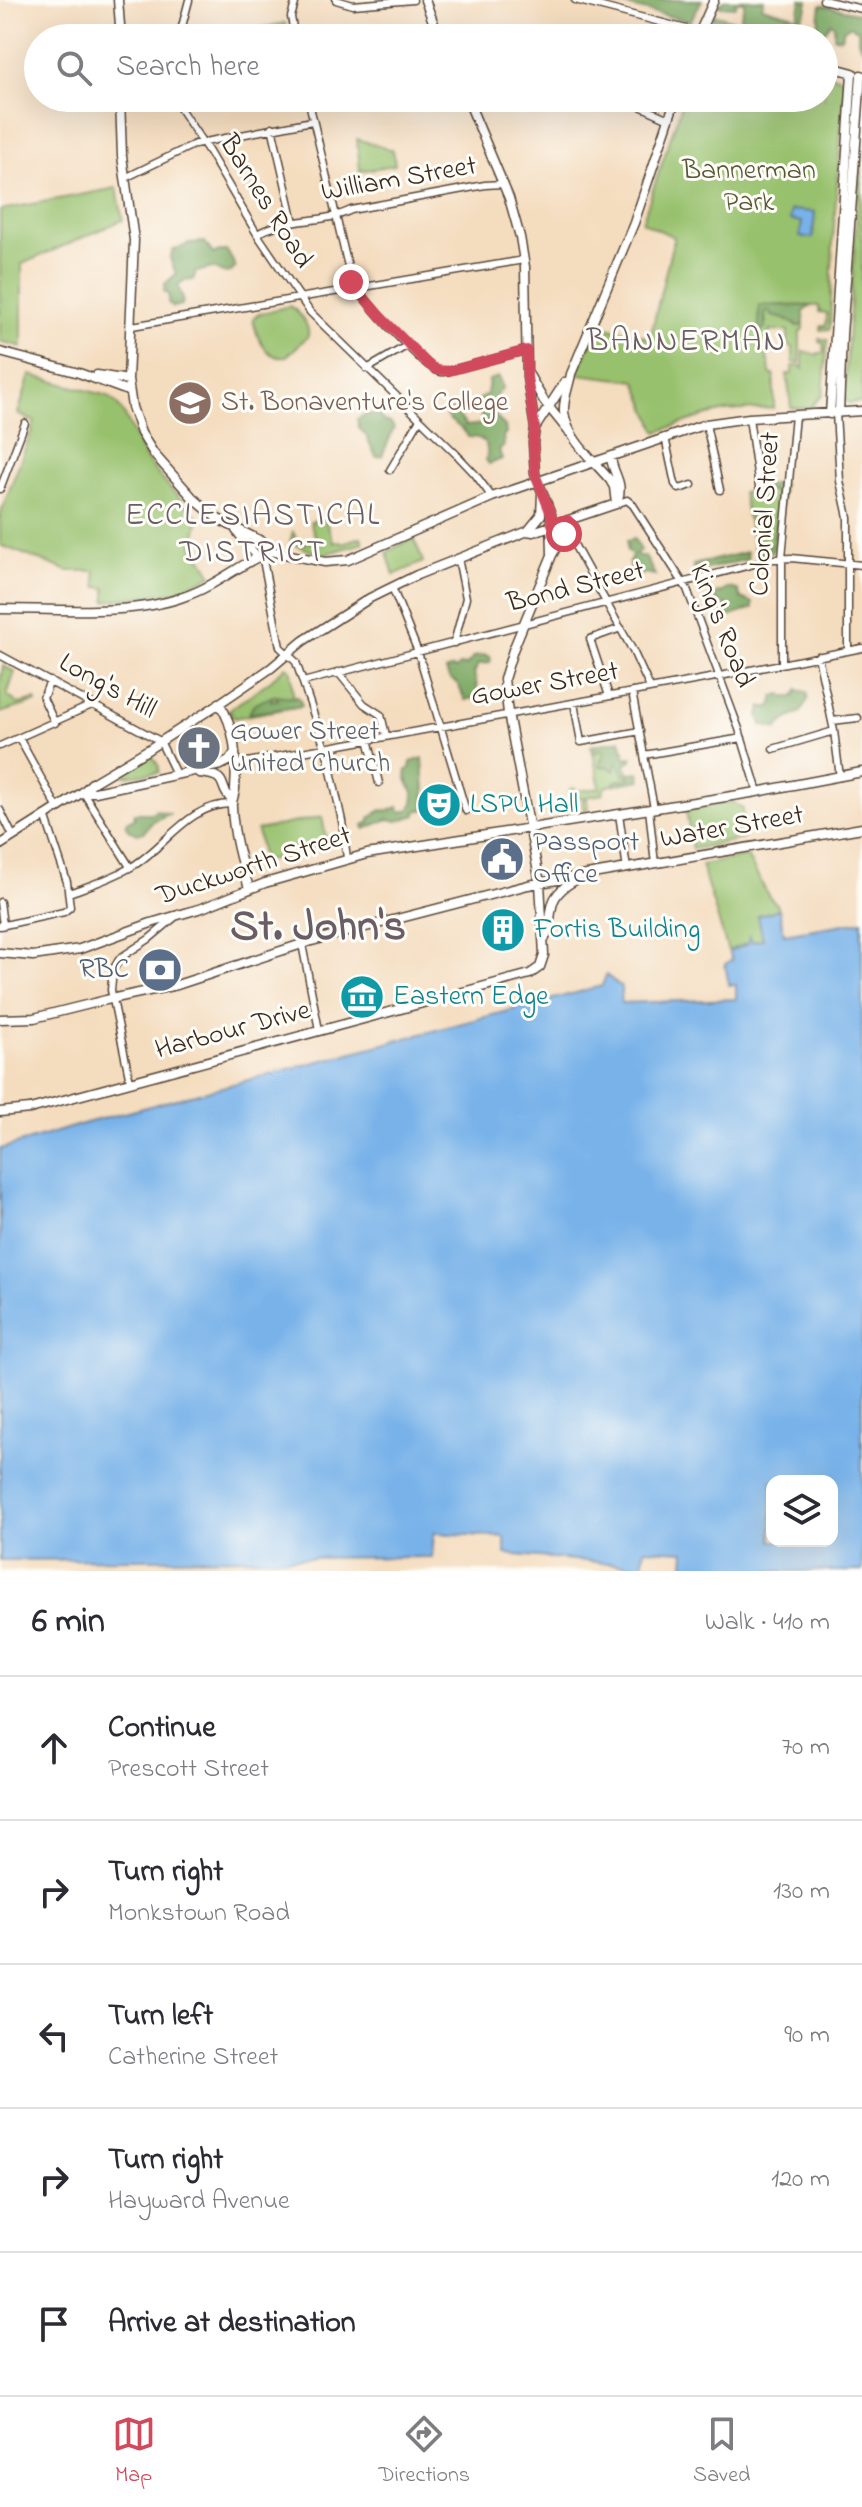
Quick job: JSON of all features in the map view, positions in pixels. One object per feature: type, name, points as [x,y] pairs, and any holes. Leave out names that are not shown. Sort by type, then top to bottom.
[{"type":"main road","points":[[118,0],[120,24]]},
{"type":"main road","points":[[425,0],[434,24]]},
{"type":"main road","points":[[703,24],[714,0]]},
{"type":"main road","points":[[835,414],[858,75],[838,69]]},
{"type":"main road","points":[[121,112],[125,178],[134,240],[128,391],[141,433],[154,454],[200,505],[236,530],[257,538],[270,551],[325,562],[348,560],[492,497],[706,424],[749,418],[862,411]]},
{"type":"main road","points":[[473,112],[516,218],[524,260],[528,375],[535,428],[533,443],[537,480],[551,514],[552,555]]},
{"type":"main road","points":[[535,428],[571,374],[634,223],[671,112]]},
{"type":"main road","points":[[0,352],[79,373],[128,391]]},
{"type":"main road","points":[[79,373],[128,380]]},
{"type":"main road","points":[[571,374],[564,409],[571,434]]},
{"type":"main road","points":[[528,375],[550,408],[614,487],[616,504]]},
{"type":"main road","points":[[611,457],[621,488],[616,504]]},
{"type":"main road","points":[[528,531],[541,515],[542,494]]},
{"type":"main road","points":[[0,845],[219,703],[349,611],[392,587],[528,531],[533,532],[616,504]]},
{"type":"main road","points":[[544,940],[540,883],[508,713],[505,671],[568,520]]},
{"type":"main road","points":[[236,530],[257,557]]},
{"type":"main road","points":[[0,609],[112,608],[180,599],[221,581],[270,551]]},
{"type":"main road","points":[[219,703],[228,716],[235,752],[235,795],[232,802],[239,856],[249,888]]},
{"type":"main road","points":[[83,792],[227,763],[235,752]]},
{"type":"main road","points":[[119,767],[117,778],[127,785]]},
{"type":"main road","points":[[196,770],[220,779],[232,802]]},
{"type":"main road","name":"Duckworth Street","points":[[0,953],[23,956],[56,954],[91,946],[249,888],[347,858],[405,846],[758,792],[862,772]]},
{"type":"main road","name":"Water Street","points":[[0,1019],[34,1018],[198,979],[302,944],[540,883],[862,828]]},
{"type":"main road","name":"Harbour Drive","points":[[0,1112],[30,1109],[530,974],[543,962],[544,940],[549,931],[549,910],[565,886],[580,876]]},
{"type":"street","points":[[183,24],[189,0]]},
{"type":"street","points":[[293,24],[291,13],[296,0]]},
{"type":"street","points":[[336,0],[351,5],[413,0]]},
{"type":"street","points":[[575,0],[659,24]]},
{"type":"street","points":[[823,0],[862,9]]},
{"type":"street","name":"Barnes Road","points":[[182,112],[298,297],[328,332],[475,474],[492,497]]},
{"type":"street","points":[[310,112],[355,288],[408,345],[442,372],[527,350]]},
{"type":"street","points":[[653,112],[669,119]]},
{"type":"street","points":[[125,178],[202,141],[312,121]]},
{"type":"street","points":[[272,127],[294,222]]},
{"type":"street","name":"William Street","points":[[257,234],[294,222],[503,184]]},
{"type":"street","points":[[132,326],[524,260]]},
{"type":"street","points":[[367,369],[408,345]]},
{"type":"street","points":[[835,414],[840,481],[848,517],[848,651]]},
{"type":"street","name":"Colonial Street","points":[[782,663],[782,558],[795,415]]},
{"type":"street","points":[[747,482],[759,484],[749,418]]},
{"type":"street","points":[[390,470],[420,419]]},
{"type":"street","points":[[0,489],[25,423]]},
{"type":"street","points":[[706,424],[720,490]]},
{"type":"street","points":[[665,437],[674,478],[681,491],[692,485]]},
{"type":"street","name":"King's Road","points":[[616,504],[627,500],[633,505],[684,583],[742,738],[758,792]]},
{"type":"street","points":[[564,534],[571,539],[621,628],[650,688]]},
{"type":"street","points":[[257,557],[263,560],[280,647],[296,662],[324,748],[338,802],[347,858]]},
{"type":"street","points":[[454,643],[466,598],[458,558]]},
{"type":"street","name":"Bond Street","points":[[303,682],[782,558],[862,565]]},
{"type":"street","points":[[392,587],[418,652],[466,811]]},
{"type":"street","points":[[609,696],[590,639],[621,628]]},
{"type":"street","name":"Gower Street","points":[[236,764],[862,648]]},
{"type":"street","name":"Long's Hill","points":[[0,655],[160,741],[176,774]]},
{"type":"street","points":[[818,656],[840,777]]},
{"type":"street","points":[[338,672],[364,704],[381,715],[386,735]]},
{"type":"street","points":[[50,681],[43,698],[55,723]]},
{"type":"street","points":[[632,692],[644,755],[655,864]]},
{"type":"street","points":[[574,703],[581,742],[640,731]]},
{"type":"street","points":[[0,746],[94,704]]},
{"type":"street","points":[[832,721],[858,718]]},
{"type":"street","points":[[773,749],[834,731]]},
{"type":"street","points":[[19,738],[57,807]]},
{"type":"street","points":[[644,755],[742,738]]},
{"type":"street","points":[[368,739],[379,783]]},
{"type":"street","points":[[83,792],[130,867]]},
{"type":"street","points":[[69,893],[130,867],[188,819],[232,802]]},
{"type":"street","points":[[0,810],[13,836]]},
{"type":"street","points":[[619,814],[627,869]]},
{"type":"street","points":[[0,902],[2,925],[67,911],[69,893],[45,815]]},
{"type":"street","points":[[130,1081],[111,977],[117,962],[174,918]]},
{"type":"street","points":[[302,944],[319,1030]]},
{"type":"green space","points":[[601,0],[702,0],[689,21]]},
{"type":"green space","points":[[724,0],[764,0],[762,7],[798,17],[801,0],[808,1],[798,24],[768,24],[755,20],[748,24],[712,24],[714,14],[739,22],[745,3],[738,1],[735,7],[718,6]]},
{"type":"green space","points":[[821,5],[862,14],[862,47],[858,41],[858,30],[850,26],[838,38],[838,24],[818,24]]},
{"type":"green space","name":"Bannerman Park","points":[[838,77],[845,79],[830,329],[821,330],[821,326],[826,326],[827,313],[819,312],[819,306],[759,305],[766,323],[765,312],[770,310],[796,326],[804,325],[800,332],[800,363],[793,362],[788,331],[770,331],[767,361],[770,374],[774,375],[774,408],[726,411],[657,432],[636,381],[577,374],[599,325],[650,338],[674,237],[642,222],[679,112],[838,112]]},
{"type":"green space","points":[[357,139],[393,150],[395,165],[360,171]]},
{"type":"green space","points":[[862,140],[862,402],[849,403],[844,398]]},
{"type":"green space","points":[[117,188],[123,220],[22,264],[22,347],[0,341],[0,210]]},
{"type":"green space","points":[[205,242],[213,254],[227,251],[236,267],[231,272],[222,273],[213,268],[196,272],[193,280],[183,281],[178,287],[183,298],[182,305],[174,307],[168,303],[169,296],[164,291],[165,284],[176,274],[170,258],[173,250],[188,243]]},
{"type":"green space","points":[[759,305],[811,306],[804,311],[804,325],[799,326],[772,316],[770,311],[765,312],[765,328],[759,333]]},
{"type":"green space","points":[[289,306],[303,319],[308,336],[286,357],[279,357],[272,355],[263,345],[253,318]]},
{"type":"green space","points":[[819,338],[828,340],[823,394],[810,408],[791,408],[787,374],[792,374],[792,366],[803,369],[803,351],[817,355],[824,353],[824,344],[819,342]]},
{"type":"green space","points":[[30,375],[108,396],[115,401],[150,464],[199,518],[193,545],[212,575],[176,592],[106,601],[106,588],[97,587],[95,571],[68,571],[0,545],[0,515],[35,422],[18,414]]},
{"type":"green space","points":[[498,377],[503,387],[493,402],[493,410],[505,426],[506,433],[503,436],[504,446],[499,450],[502,459],[489,464],[484,442],[468,437],[446,416],[452,410],[466,426],[484,424],[485,419],[481,417],[476,402],[487,394],[489,380]]},
{"type":"green space","points":[[366,414],[379,415],[394,428],[382,456],[376,457],[366,435],[359,428],[357,419]]},
{"type":"green space","points":[[783,484],[777,545],[771,553],[758,557],[755,551],[771,546],[775,525],[776,493],[762,489],[762,486]]},
{"type":"green space","points":[[766,489],[776,493],[775,525],[771,547],[755,551],[742,492]]},
{"type":"green space","points":[[324,517],[334,543],[361,537],[363,543],[322,555],[290,543],[293,532],[297,540],[304,540],[304,544],[317,541],[310,522]]},
{"type":"green space","points":[[414,538],[423,562],[394,575],[387,553]]},
{"type":"green space","points":[[634,539],[641,550],[636,553],[645,556],[655,575],[645,573],[634,577],[629,562],[633,555],[627,550],[627,541]]},
{"type":"green space","points":[[747,552],[748,559],[695,572],[693,565]]},
{"type":"green space","points":[[728,588],[738,590],[741,598],[753,603],[753,608],[729,617],[722,614],[725,603],[715,601],[717,593]]},
{"type":"green space","points":[[485,655],[491,660],[479,664],[474,673],[479,695],[477,699],[465,700],[458,684],[449,678],[446,671],[460,665],[466,666],[474,657]]},
{"type":"green space","points":[[3,666],[15,672],[7,695],[18,704],[37,702],[0,713]]},
{"type":"green space","points":[[286,666],[291,670],[293,695],[299,698],[302,706],[234,718],[229,710]]},
{"type":"green space","points":[[798,690],[807,692],[808,699],[801,712],[784,721],[777,729],[762,725],[759,715],[762,707],[771,707],[774,696],[794,697]]},
{"type":"green space","points":[[273,696],[271,701],[278,700],[275,696],[299,698],[302,706],[249,714],[254,704]]},
{"type":"green space","points":[[621,740],[626,758],[632,757],[625,765],[629,773],[639,772],[641,780],[613,785],[616,781],[630,778],[629,774],[624,775],[617,761],[614,771],[600,766],[605,752],[593,753],[591,746]]},
{"type":"green space","points":[[606,752],[601,760],[615,763],[616,760],[630,778],[605,787],[602,794],[587,797],[588,809],[583,810],[582,800],[585,797],[570,798],[570,789],[600,788],[593,753]]},
{"type":"green space","points":[[152,755],[159,772],[125,776],[125,771]]},
{"type":"green space","points":[[423,758],[426,809],[416,811],[416,815],[397,821],[388,819],[365,829],[364,825],[381,810],[398,807],[401,812],[409,810],[414,797],[406,777],[407,770],[411,762]]},
{"type":"green space","points":[[733,802],[743,809],[743,839],[692,849],[686,810]]},
{"type":"green space","points":[[156,810],[169,814],[153,821],[144,832],[138,834],[126,826],[127,821],[135,818],[134,813]]},
{"type":"green space","points":[[322,817],[328,848],[263,861],[257,830]]},
{"type":"green space","points":[[747,856],[779,909],[758,916],[764,939],[752,942],[750,938],[748,943],[728,951],[701,865]]},
{"type":"water","points":[[791,210],[815,212],[813,238],[800,237],[802,222],[790,220]]},
{"type":"water","points":[[779,909],[784,934],[862,921],[862,1571],[721,1571],[684,1566],[685,1551],[645,1549],[642,1566],[505,1554],[505,1537],[434,1533],[432,1557],[0,1560],[0,1149],[86,1123],[602,986],[606,975],[621,987],[621,1003],[736,999],[736,985],[729,985],[725,964],[732,960],[729,951],[748,944],[749,936],[752,942],[763,939],[758,916]]},
{"type":"place","name":"St. Bonaventure's College","points":[[190,403]]},
{"type":"place","name":"Gower Street United Church","points":[[199,748]]},
{"type":"place","name":"LSPU Hall","points":[[439,805]]},
{"type":"place","name":"Passport Office","points":[[502,859]]},
{"type":"place","name":"Fortis Building","points":[[503,930]]},
{"type":"place","name":"RBC","points":[[160,970]]},
{"type":"place","name":"Eastern Edge","points":[[362,997]]},
{"type":"district","name":"BANNERMAN","points":[[687,342]]},
{"type":"district","name":"ECCLESIASTICAL DISTRICT","points":[[253,534]]},
{"type":"district","name":"St. John's","points":[[318,928]]},
{"type":"route","points":[[351,282],[428,364],[442,372],[527,350],[527,377],[535,428],[535,474],[552,524],[568,520],[564,534]]}]
